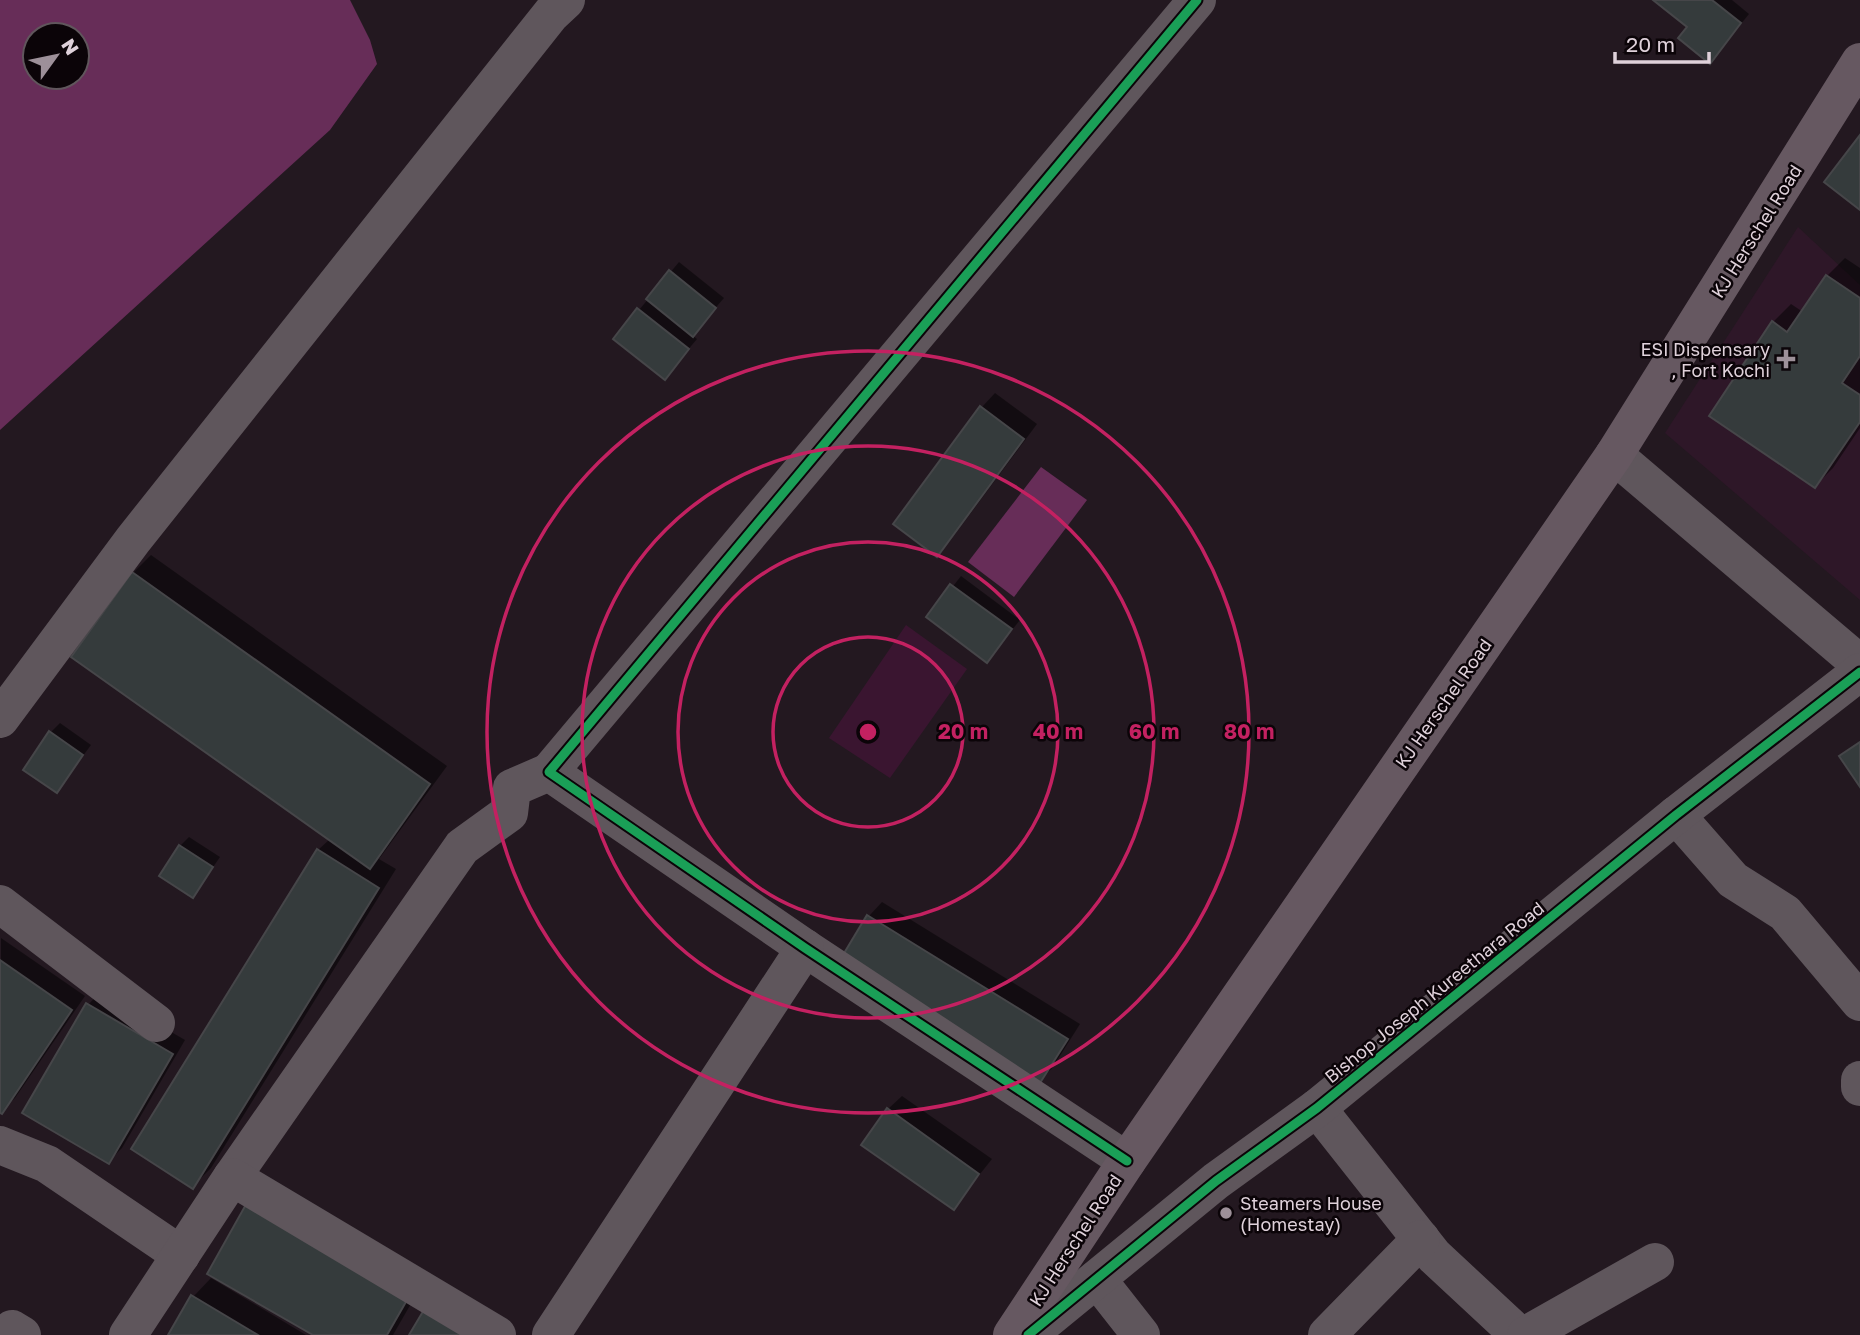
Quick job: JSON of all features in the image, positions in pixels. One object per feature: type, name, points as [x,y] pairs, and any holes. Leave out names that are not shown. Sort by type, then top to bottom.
[{"type":"main road","name":"KJ Herschel Road","points":[[1012,1335],[1127,1161],[1614,455],[1860,62]]},
{"type":"street","points":[[0,719],[133,540],[551,14],[566,0]]},
{"type":"street","points":[[128,1335],[232,1177],[462,847],[509,813],[512,788],[549,772],[1197,0]]},
{"type":"street","points":[[1614,455],[1860,664]]},
{"type":"street","name":"Bishop Joseph Kureethara Road","points":[[1028,1335],[1216,1181],[1317,1108],[1676,815],[1860,672]]},
{"type":"street","points":[[549,772],[805,948],[1127,1161]]},
{"type":"street","points":[[1676,815],[1733,880],[1785,913],[1860,1002]]},
{"type":"street","points":[[0,904],[156,1023]]},
{"type":"street","points":[[551,1335],[805,948]]},
{"type":"street","points":[[1860,1080],[1860,1087]]},
{"type":"street","points":[[1317,1108],[1434,1256],[1519,1335]]},
{"type":"street","points":[[0,1145],[47,1164],[181,1255]]},
{"type":"street","points":[[232,1177],[496,1335]]},
{"type":"street","points":[[1326,1335],[1421,1239]]},
{"type":"street","points":[[1526,1335],[1655,1262]]},
{"type":"street","points":[[1097,1279],[1141,1335]]},
{"type":"street","points":[[9,1335],[12,1329],[22,1335]]},
{"type":"shaded area","points":[[0,0],[350,0],[370,40],[377,64],[330,130],[0,430]]},
{"type":"shaded area","name":"ESI Dispensary , Fort Kochi","points":[[1798,227],[1860,285],[1860,600],[1665,433]]},
{"type":"shaded area","points":[[1041,467],[1087,500],[1014,597],[968,562]]},
{"type":"shaded area","points":[[906,625],[967,669],[890,778],[829,738]]},
{"type":"building","points":[[1653,0],[1712,0],[1741,23],[1710,64],[1678,38],[1687,27]]},
{"type":"building","points":[[1860,135],[1860,210],[1824,182]]},
{"type":"building","points":[[669,270],[716,308],[693,337],[646,299]]},
{"type":"building","points":[[1826,275],[1860,298],[1860,356],[1842,383],[1860,395],[1860,422],[1815,488],[1709,416],[1772,321],[1787,332]]},
{"type":"building","points":[[637,308],[689,349],[665,380],[613,339]]},
{"type":"building","points":[[980,406],[1024,439],[937,557],[893,524]]},
{"type":"building","points":[[132,572],[430,784],[370,869],[71,657]]},
{"type":"building","points":[[950,584],[1012,629],[987,663],[926,617]]},
{"type":"building","points":[[49,731],[83,755],[57,793],[23,770]]},
{"type":"building","points":[[1860,742],[1860,787],[1839,756]]},
{"type":"building","points":[[179,845],[213,867],[193,898],[159,876]]},
{"type":"building","points":[[317,849],[379,888],[193,1189],[131,1149]]},
{"type":"building","points":[[867,915],[1068,1039],[1040,1083],[840,960]]},
{"type":"building","points":[[0,960],[72,1010],[2,1114],[0,1113]]},
{"type":"building","points":[[86,1003],[173,1054],[109,1164],[22,1113]]},
{"type":"building","points":[[887,1108],[979,1174],[954,1210],[861,1145]]},
{"type":"building","points":[[249,1199],[411,1293],[387,1335],[313,1335],[207,1274]]},
{"type":"building","points":[[191,1295],[258,1335],[168,1335]]},
{"type":"building","points":[[425,1308],[472,1335],[409,1335]]},
{"type":"cycle path","points":[[1127,1161],[805,948],[549,772],[1197,0]]},
{"type":"cycle path","points":[[1028,1335],[1216,1181],[1317,1108],[1676,815],[1860,672]]},
{"type":"place","name":"ESI Dispensary , Fort Kochi","points":[[1786,359]]},
{"type":"place","name":"Steamers House (Homestay)","points":[[1226,1213]]}]
